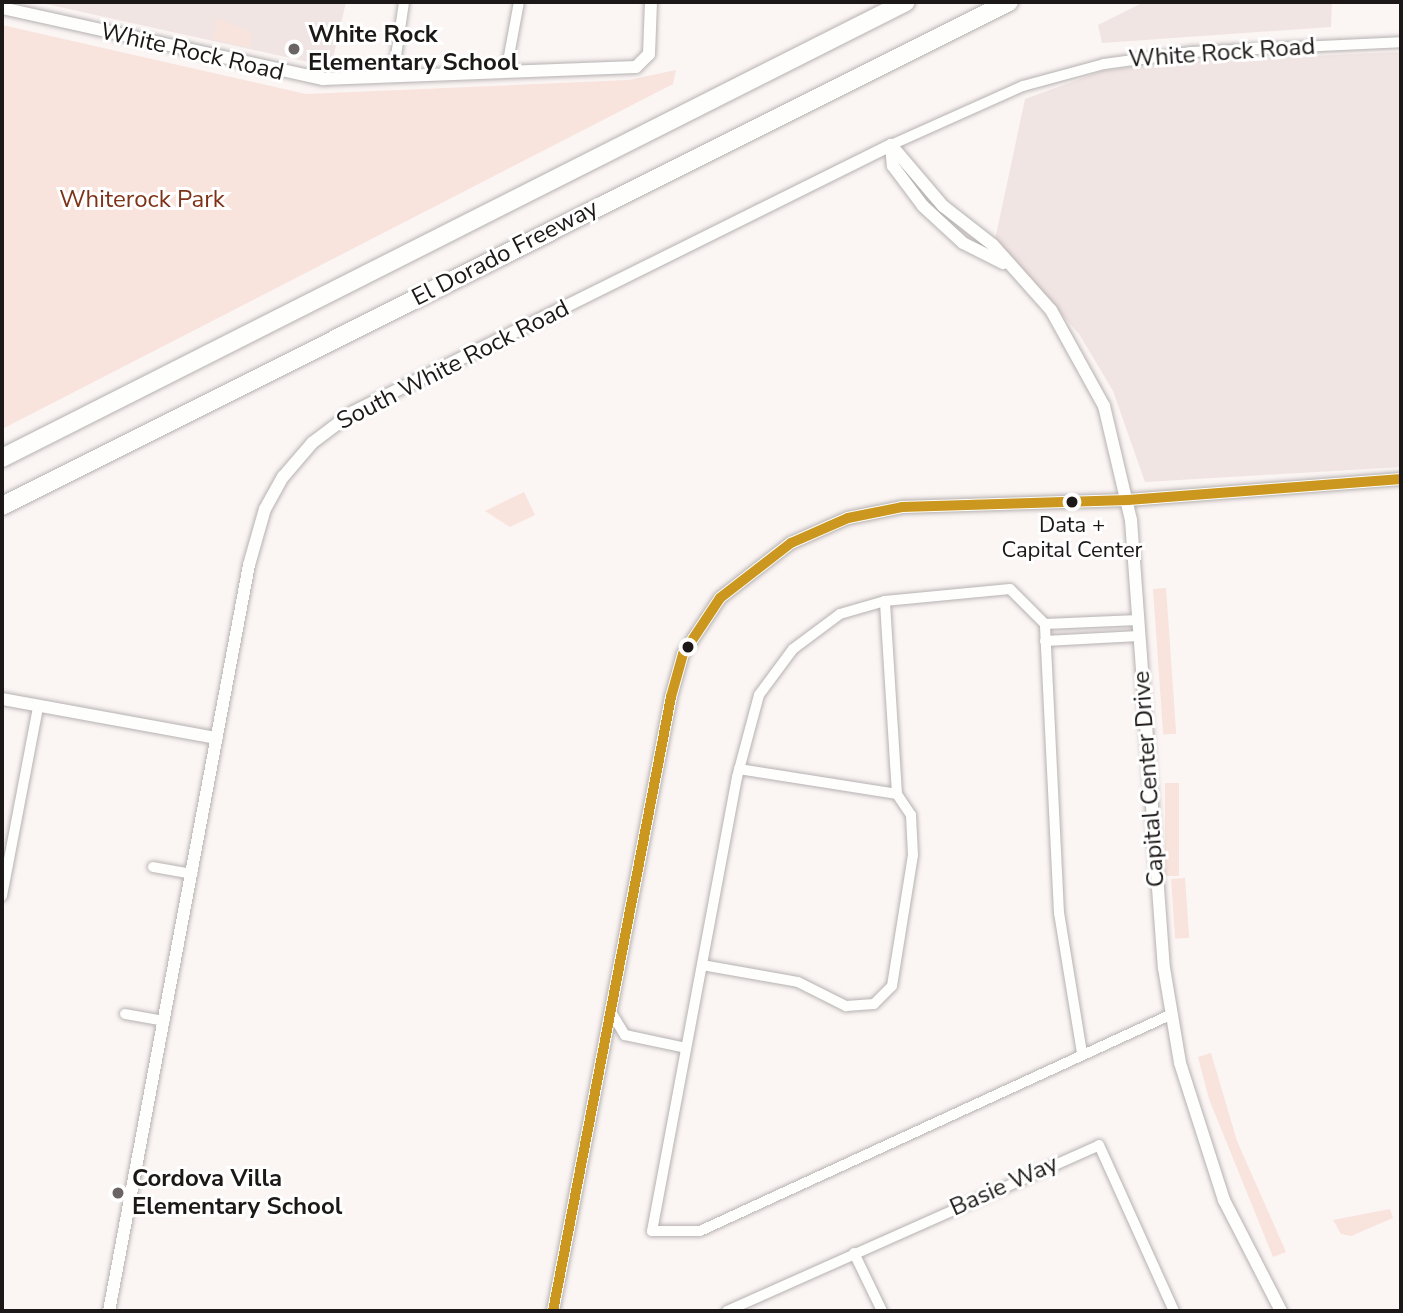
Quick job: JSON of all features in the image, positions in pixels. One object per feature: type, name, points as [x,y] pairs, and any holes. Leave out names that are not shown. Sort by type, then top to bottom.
[{"type":"highway","name":"El Dorado Freeway","points":[[2,458],[906,2]]},
{"type":"highway","name":"El Dorado Freeway","points":[[2,506],[1009,2]]},
{"type":"street","points":[[393,76],[404,2]]},
{"type":"street","points":[[506,72],[519,2]]},
{"type":"street","name":"White Rock Road","points":[[2,8],[309,78],[636,67],[649,54],[651,2]]},
{"type":"street","name":"White Rock Road","points":[[891,145],[1023,86],[1104,64],[1192,52],[1401,41]]},
{"type":"street","name":"Capital Center Drive","points":[[891,145],[1051,310],[1092,381],[1128,500],[1170,1015],[1208,1160],[1281,1311]]},
{"type":"street","name":"South White Rock Road","points":[[109,1311],[216,738],[258,529],[283,477],[317,438],[353,412],[891,145]]},
{"type":"street","points":[[553,1311],[679,667],[720,598],[791,543],[848,518],[916,505],[1128,500],[1401,479]]},
{"type":"street","points":[[1082,1053],[1059,913],[1045,624],[1010,589],[885,601],[840,614],[793,649],[759,695],[739,769],[652,1231],[700,1231],[1082,1053],[1170,1015]]},
{"type":"street","points":[[702,965],[798,982],[846,1006],[874,1004],[892,986],[913,855],[911,815],[897,794],[885,601]]},
{"type":"street","points":[[1045,624],[1138,620]]},
{"type":"street","points":[[1045,641],[1139,636]]},
{"type":"street","points":[[2,699],[216,738]]},
{"type":"street","points":[[2,896],[6,849],[38,707]]},
{"type":"street","points":[[739,769],[897,794]]},
{"type":"street","points":[[153,867],[192,874]]},
{"type":"street","points":[[611,1012],[625,1035],[686,1048]]},
{"type":"street","points":[[125,1014],[164,1021]]},
{"type":"street","name":"Basie Way","points":[[727,1311],[745,1309],[854,1253],[1099,1145],[1174,1311]]},
{"type":"street","points":[[854,1253],[883,1311]]},
{"type":"shaded area","name":"White Rock Elementary School","points":[[37,2],[346,2],[331,67]]},
{"type":"shaded area","points":[[1144,2],[1332,2],[1331,27],[1102,43],[1098,25]]},
{"type":"shaded area","points":[[1401,52],[1401,467],[1145,482],[1113,391],[1079,334],[995,240],[1025,99],[1102,71],[1170,62]]},
{"type":"green space","points":[[217,18],[252,33],[249,47],[213,39]]},
{"type":"green space","name":"Whiterock Park","points":[[2,25],[306,94],[629,80],[676,70],[673,84],[2,429]]},
{"type":"green space","points":[[524,492],[535,515],[510,527],[485,511]]},
{"type":"green space","points":[[1166,588],[1176,734],[1163,735],[1153,589]]},
{"type":"green space","points":[[1165,783],[1179,783],[1179,876],[1165,876]]},
{"type":"green space","points":[[1185,878],[1189,938],[1175,939],[1171,879]]},
{"type":"green space","points":[[1211,1053],[1237,1141],[1286,1252],[1273,1257],[1209,1099],[1198,1057]]},
{"type":"green space","points":[[1390,1209],[1393,1218],[1351,1236],[1341,1234],[1333,1220]]},
{"type":"transit line","points":[[553,1311],[671,697],[683,654],[720,598],[791,543],[848,518],[902,507],[1128,500],[1401,479]]},
{"type":"place","name":"White Rock Elementary School","points":[[294,49]]},
{"type":"place","name":"Data + Capital Center","points":[[1072,502]]},
{"type":"place","name":"Cordova Villa Elementary School","points":[[118,1193]]}]
